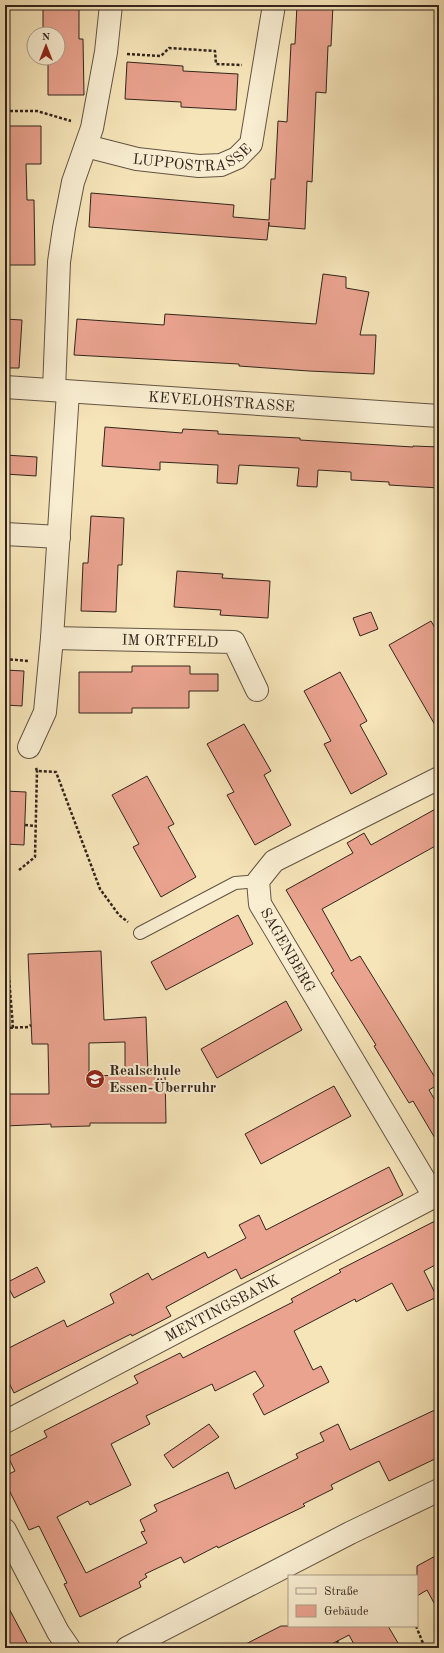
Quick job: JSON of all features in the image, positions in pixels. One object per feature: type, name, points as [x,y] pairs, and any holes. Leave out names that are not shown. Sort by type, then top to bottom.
[{"type":"street","points":[[29,746],[45,712],[59,537],[61,391],[59,262],[73,182],[89,137],[106,52],[111,5]]},
{"type":"street","name":"LUPPOSTRASSE","points":[[89,137],[137,159],[199,166],[221,165],[238,158],[250,144],[274,5]]},
{"type":"street","name":"KEVELOHSTRASSE","points":[[5,387],[439,416]]},
{"type":"street","points":[[5,534],[59,537]]},
{"type":"street","name":"IM ORTFELD","points":[[52,638],[234,642],[257,690]]},
{"type":"street","points":[[258,881],[274,861],[439,778]]},
{"type":"street","name":"SAGENBERG","points":[[258,881],[260,904],[437,1195]]},
{"type":"street","name":"MENTINGSBANK","points":[[5,1422],[437,1195]]},
{"type":"street","points":[[127,1648],[350,1533],[439,1490]]},
{"type":"street","points":[[5,1530],[58,1632],[69,1648]]},
{"type":"lane","points":[[140,933],[235,883],[258,881]]},
{"type":"path","points":[[106,52],[161,56],[169,48],[215,51],[216,64],[264,67]]},
{"type":"path","points":[[5,111],[37,111],[89,137]]},
{"type":"path","points":[[18,870],[35,857],[37,771],[29,746]]},
{"type":"path","points":[[37,771],[56,772],[100,889],[118,915],[140,933]]},
{"type":"path","points":[[25,825],[36,826]]},
{"type":"path","points":[[5,952],[7,952],[13,1028]]},
{"type":"path","points":[[5,1028],[28,1027],[31,1025]]},
{"type":"path","points":[[416,1627],[424,1648]]},
{"type":"path","points":[[337,1641],[340,1648]]},
{"type":"building","points":[[43,5],[79,5],[79,39],[83,39],[84,95],[48,95],[48,66],[66,66],[66,26],[43,26]]},
{"type":"building","points":[[297,5],[333,5],[331,46],[328,46],[326,93],[316,92],[312,182],[307,181],[305,229],[269,226],[269,222],[267,240],[89,227],[91,193],[234,205],[233,217],[269,220],[271,179],[275,179],[278,121],[287,122],[291,44],[295,44]]},
{"type":"building","points":[[127,62],[183,66],[183,71],[238,74],[236,110],[181,107],[181,102],[125,99]]},
{"type":"building","points":[[5,126],[41,126],[41,164],[26,164],[27,200],[34,200],[35,265],[5,265]]},
{"type":"building","points":[[323,274],[346,277],[346,288],[369,292],[360,335],[376,335],[374,374],[239,366],[239,364],[74,355],[77,319],[164,325],[165,314],[316,324]]},
{"type":"building","points":[[5,319],[22,320],[19,368],[5,368]]},
{"type":"building","points":[[105,427],[182,433],[183,429],[218,431],[218,434],[300,438],[300,440],[413,447],[439,447],[439,488],[389,485],[389,482],[351,480],[351,472],[318,470],[317,487],[297,486],[299,468],[239,465],[237,484],[217,483],[218,465],[160,462],[160,470],[102,466]]},
{"type":"building","points":[[5,455],[37,457],[36,476],[5,474]]},
{"type":"building","points":[[91,516],[124,518],[122,565],[118,565],[116,612],[81,611],[83,563],[88,563]]},
{"type":"building","points":[[177,571],[223,574],[222,578],[270,581],[268,618],[220,615],[221,610],[174,607]]},
{"type":"building","points":[[371,612],[378,629],[360,636],[353,618]]},
{"type":"building","points":[[431,621],[439,635],[439,732],[389,645]]},
{"type":"building","points":[[132,666],[190,666],[190,674],[218,674],[218,691],[189,691],[189,708],[132,708],[132,713],[79,713],[79,672],[132,672]]},
{"type":"building","points":[[5,670],[24,671],[22,706],[5,705]]},
{"type":"building","points":[[340,672],[367,721],[360,725],[387,774],[351,794],[324,744],[331,741],[304,691]]},
{"type":"building","points":[[244,724],[271,771],[264,775],[291,825],[255,845],[227,795],[234,792],[207,744]]},
{"type":"building","points":[[147,776],[174,824],[168,827],[196,877],[161,897],[133,847],[139,844],[112,795]]},
{"type":"building","points":[[5,791],[26,792],[24,845],[5,844]]},
{"type":"building","points":[[439,807],[439,844],[322,909],[351,961],[360,956],[439,1084],[429,1090],[439,1107],[439,1145],[413,1101],[409,1103],[374,1046],[376,1045],[331,973],[334,971],[286,890],[353,853],[347,843],[364,833],[371,845]]},
{"type":"building","points":[[238,915],[253,944],[166,990],[151,962]]},
{"type":"building","points":[[101,951],[104,1020],[146,1017],[148,1072],[165,1071],[166,1123],[90,1123],[90,1126],[51,1127],[51,1124],[5,1126],[5,1094],[49,1094],[48,1044],[32,1044],[28,954]],"holes":[[[125,1042],[125,1075],[89,1076],[89,1043]]]},
{"type":"building","points":[[286,1001],[302,1030],[217,1078],[201,1049]]},
{"type":"building","points":[[334,1086],[351,1116],[261,1164],[245,1134]]},
{"type":"building","points":[[389,1167],[403,1195],[241,1279],[236,1269],[166,1307],[171,1316],[132,1336],[131,1334],[14,1393],[5,1375],[5,1350],[64,1320],[67,1327],[114,1303],[110,1294],[148,1273],[152,1280],[205,1252],[208,1258],[246,1238],[239,1225],[259,1215],[266,1230]]},
{"type":"building","points":[[439,1219],[439,1263],[424,1271],[437,1297],[407,1311],[392,1283],[356,1302],[355,1299],[294,1331],[313,1370],[321,1366],[329,1382],[264,1415],[253,1394],[264,1386],[255,1371],[215,1391],[212,1384],[146,1416],[150,1424],[111,1444],[131,1485],[90,1505],[88,1501],[57,1517],[86,1573],[147,1543],[141,1532],[145,1531],[140,1520],[157,1511],[154,1505],[228,1472],[235,1489],[298,1458],[296,1454],[324,1441],[320,1433],[338,1424],[350,1450],[439,1408],[439,1457],[389,1481],[379,1461],[331,1485],[333,1489],[303,1504],[305,1506],[218,1548],[217,1546],[184,1563],[181,1557],[145,1574],[147,1577],[139,1582],[141,1587],[80,1617],[64,1584],[67,1583],[39,1526],[29,1530],[5,1482],[5,1476],[15,1471],[8,1457],[47,1437],[44,1431],[138,1383],[134,1376],[180,1353],[183,1358],[293,1302],[291,1299],[341,1272],[339,1270]]},
{"type":"building","points":[[37,1267],[45,1282],[14,1298],[6,1283]]},
{"type":"building","points":[[209,1424],[219,1437],[173,1468],[164,1455]]},
{"type":"building","points":[[439,1554],[439,1612],[427,1590],[418,1595],[417,1566]]},
{"type":"building","points":[[5,1601],[30,1648],[5,1648]]},
{"type":"building","points":[[281,1626],[288,1626],[389,1627],[401,1648],[356,1648],[349,1635],[324,1648],[238,1648]]},
{"type":"place","name":"Realschule Essen-Überruhr","points":[[95,1079]]}]
